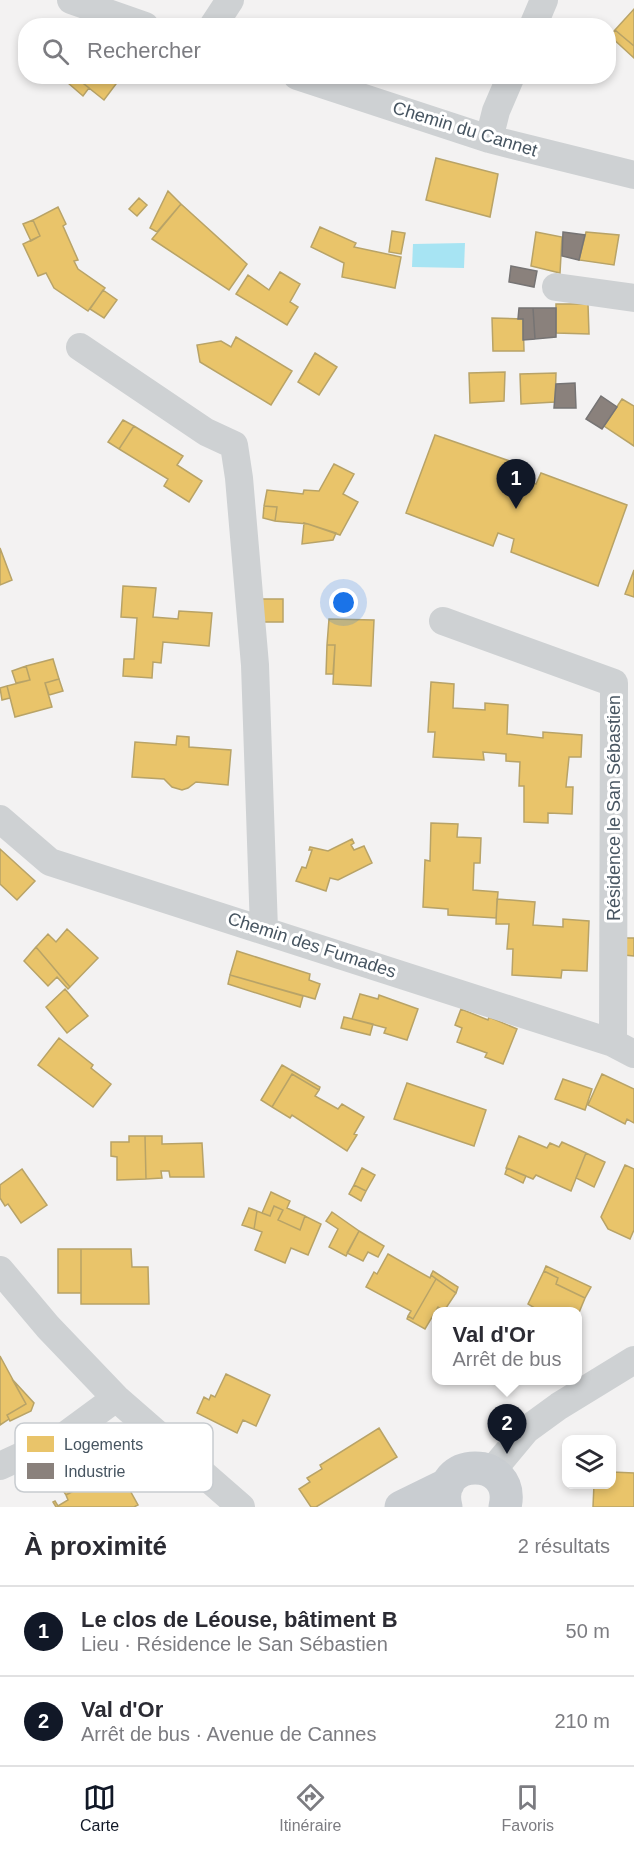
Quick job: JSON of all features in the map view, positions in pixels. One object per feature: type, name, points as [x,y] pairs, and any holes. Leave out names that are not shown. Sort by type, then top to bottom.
[{"type":"main road","points":[[401,1507],[447,1496],[453,1476],[471,1467],[491,1472],[503,1485],[506,1495],[505,1507]]},
{"type":"street","points":[[71,0],[122,18]]},
{"type":"street","points":[[218,18],[230,0]]},
{"type":"street","points":[[536,18],[544,0]]},
{"type":"street","name":"Chemin du Cannet","points":[[321,84],[489,139],[634,175]]},
{"type":"street","points":[[489,139],[496,111],[508,84]]},
{"type":"street","points":[[556,287],[634,298]]},
{"type":"street","points":[[80,347],[206,432],[234,446],[239,478],[255,665],[264,930]]},
{"type":"street","name":"Résidence le San Sébastien","points":[[443,621],[614,683],[623,1049]]},
{"type":"street","name":"Chemin des Fumades","points":[[0,819],[50,862],[623,1049]]},
{"type":"street","points":[[0,1270],[48,1327],[116,1398],[145,1423]]},
{"type":"street","points":[[491,1472],[526,1430],[559,1406],[634,1360]]},
{"type":"street","points":[[82,1423],[116,1398]]},
{"type":"street","points":[[0,1466],[15,1459]]},
{"type":"street","points":[[213,1482],[242,1507]]},
{"type":"water","points":[[465,243],[464,268],[412,267],[413,244]]},
{"type":"building: Logements","points":[[634,9],[634,46],[616,29]]},
{"type":"building: Logements","points":[[616,31],[634,46],[634,58],[616,42]]},
{"type":"building: Logements","points":[[69,84],[84,84],[89,88],[83,96]]},
{"type":"building: Logements","points":[[84,84],[116,84],[104,100]]},
{"type":"building: Logements","points":[[436,158],[498,174],[490,217],[426,200]]},
{"type":"building: Logements","points":[[168,191],[181,204],[157,232],[150,228]]},
{"type":"building: Logements","points":[[139,198],[147,205],[137,216],[129,209]]},
{"type":"building: Logements","points":[[181,204],[247,264],[229,290],[152,239]]},
{"type":"building: Logements","points":[[58,207],[66,224],[63,226],[78,260],[74,261],[78,269],[105,288],[88,311],[54,288],[46,273],[38,276],[23,244],[40,236],[33,220]]},
{"type":"building: Logements","points":[[33,220],[40,236],[31,241],[23,224]]},
{"type":"building: Logements","points":[[320,227],[356,243],[354,247],[401,257],[395,288],[342,277],[344,263],[311,247]]},
{"type":"building: Logements","points":[[392,231],[405,233],[401,254],[389,252]]},
{"type":"building: Logements","points":[[536,232],[562,237],[560,273],[531,266]]},
{"type":"building: Logements","points":[[586,232],[619,235],[614,265],[579,260]]},
{"type":"building: Logements","points":[[280,272],[300,284],[290,302],[298,307],[287,325],[236,294],[248,275],[269,290]]},
{"type":"building: Logements","points":[[103,290],[117,300],[104,318],[90,309]]},
{"type":"building: Logements","points":[[556,304],[588,304],[589,334],[556,333]]},
{"type":"building: Logements","points":[[492,318],[523,319],[524,351],[493,351]]},
{"type":"building: Logements","points":[[236,337],[292,371],[271,405],[200,362],[197,345],[221,341],[231,347]]},
{"type":"building: Logements","points":[[315,353],[337,367],[319,395],[298,382]]},
{"type":"building: Logements","points":[[505,372],[504,401],[470,403],[469,373]]},
{"type":"building: Logements","points":[[556,373],[555,402],[521,404],[520,374]]},
{"type":"building: Logements","points":[[622,399],[634,406],[634,446],[604,426]]},
{"type":"building: Logements","points":[[123,420],[134,426],[119,449],[108,442]]},
{"type":"building: Logements","points":[[134,426],[183,456],[177,465],[202,481],[189,502],[164,486],[168,479],[119,449]]},
{"type":"building: Logements","points":[[435,435],[524,466],[520,478],[536,484],[541,473],[627,505],[598,586],[511,552],[514,539],[498,533],[493,546],[406,513]]},
{"type":"building: Logements","points":[[334,464],[354,474],[343,494],[358,502],[340,535],[308,524],[275,521],[277,507],[264,506],[267,490],[303,494],[304,490],[319,491]]},
{"type":"building: Logements","points":[[264,506],[277,507],[275,521],[263,518]]},
{"type":"building: Logements","points":[[304,523],[336,533],[333,540],[302,544]]},
{"type":"building: Logements","points":[[0,548],[12,580],[0,585]]},
{"type":"building: Logements","points":[[634,570],[634,597],[625,594]]},
{"type":"building: Logements","points":[[123,586],[156,588],[153,617],[178,619],[179,611],[212,613],[209,646],[163,642],[161,663],[153,662],[152,678],[123,676],[124,659],[134,659],[137,618],[121,617]]},
{"type":"building: Logements","points":[[261,599],[283,599],[283,622],[261,622]]},
{"type":"building: Logements","points":[[329,619],[374,620],[371,686],[333,684],[335,645],[327,645]]},
{"type":"building: Logements","points":[[327,645],[335,645],[333,674],[326,674]]},
{"type":"building: Logements","points":[[53,659],[59,679],[45,683],[52,707],[15,717],[7,686],[30,680],[26,666]]},
{"type":"building: Logements","points":[[26,666],[30,680],[16,683],[12,671]]},
{"type":"building: Logements","points":[[59,679],[63,691],[49,695],[45,683]]},
{"type":"building: Logements","points":[[431,682],[454,684],[453,708],[485,710],[485,703],[508,705],[507,734],[543,738],[543,732],[582,735],[581,757],[569,757],[566,787],[573,787],[572,814],[548,813],[548,823],[524,822],[524,786],[519,786],[520,762],[506,761],[506,754],[483,752],[484,760],[433,757],[435,732],[428,732]]},
{"type":"building: Logements","points":[[7,686],[10,698],[2,700],[0,688]]},
{"type":"building: Logements","points":[[177,736],[189,737],[189,747],[231,750],[228,785],[196,782],[182,790],[172,787],[164,779],[132,777],[135,742],[176,745]]},
{"type":"building: Logements","points":[[431,823],[458,824],[457,837],[481,838],[480,863],[474,863],[473,890],[498,892],[496,918],[448,915],[448,909],[423,907],[425,860],[430,861]]},
{"type":"building: Logements","points":[[352,839],[354,843],[351,845],[354,850],[364,846],[372,863],[338,880],[330,878],[326,891],[296,881],[302,867],[306,868],[312,850],[309,850],[310,847],[328,851]]},
{"type":"building: Logements","points":[[0,849],[35,881],[17,900],[0,884]]},
{"type":"building: Logements","points":[[497,899],[535,902],[533,925],[563,927],[563,919],[589,921],[587,971],[562,970],[561,978],[512,975],[513,949],[507,949],[509,924],[496,924]]},
{"type":"building: Logements","points":[[67,929],[98,958],[70,987],[36,947],[48,934],[56,942]]},
{"type":"building: Logements","points":[[625,938],[634,938],[634,956],[624,955]]},
{"type":"building: Logements","points":[[36,947],[70,987],[68,989],[57,977],[48,986],[24,961]]},
{"type":"building: Logements","points":[[237,951],[310,974],[309,980],[320,984],[315,999],[230,975]]},
{"type":"building: Logements","points":[[230,975],[303,996],[300,1007],[228,984]]},
{"type":"building: Logements","points":[[65,989],[88,1016],[67,1033],[46,1007]]},
{"type":"building: Logements","points":[[360,994],[378,999],[379,995],[418,1009],[407,1040],[384,1033],[386,1028],[352,1019]]},
{"type":"building: Logements","points":[[461,1009],[488,1020],[489,1017],[517,1029],[503,1064],[485,1057],[487,1053],[457,1042],[462,1028],[455,1025]]},
{"type":"building: Logements","points":[[344,1017],[373,1024],[370,1035],[341,1028]]},
{"type":"building: Logements","points":[[59,1038],[93,1065],[91,1068],[111,1084],[93,1107],[38,1065]]},
{"type":"building: Logements","points":[[282,1065],[320,1087],[319,1090],[292,1074],[272,1107],[261,1100]]},
{"type":"building: Logements","points":[[292,1074],[319,1090],[315,1096],[338,1109],[342,1104],[364,1117],[347,1151],[292,1115],[290,1118],[272,1107]]},
{"type":"building: Logements","points":[[602,1074],[634,1089],[634,1123],[627,1119],[625,1124],[588,1105]]},
{"type":"building: Logements","points":[[563,1079],[592,1089],[585,1110],[555,1099]]},
{"type":"building: Logements","points":[[407,1083],[486,1110],[474,1146],[394,1119]]},
{"type":"building: Logements","points":[[129,1136],[145,1136],[146,1179],[117,1180],[117,1157],[111,1156],[111,1142],[129,1142]]},
{"type":"building: Logements","points":[[145,1136],[162,1136],[162,1144],[202,1143],[204,1177],[170,1177],[169,1171],[161,1171],[162,1178],[146,1179]]},
{"type":"building: Logements","points":[[519,1136],[547,1148],[550,1143],[559,1147],[562,1142],[586,1153],[571,1191],[536,1175],[533,1179],[506,1168]]},
{"type":"building: Logements","points":[[586,1153],[605,1162],[594,1187],[576,1178]]},
{"type":"building: Logements","points":[[625,1165],[634,1169],[634,1230],[630,1239],[608,1229],[601,1217]]},
{"type":"building: Logements","points":[[362,1168],[375,1175],[366,1191],[354,1185]]},
{"type":"building: Logements","points":[[507,1168],[526,1176],[523,1183],[505,1174]]},
{"type":"building: Logements","points":[[22,1169],[47,1205],[21,1223],[8,1204],[5,1206],[0,1198],[0,1185]]},
{"type":"building: Logements","points":[[354,1185],[366,1191],[361,1201],[349,1194]]},
{"type":"building: Logements","points":[[271,1192],[290,1201],[287,1208],[305,1216],[300,1230],[278,1220],[283,1210],[274,1206],[270,1216],[262,1213]]},
{"type":"building: Logements","points":[[274,1206],[283,1210],[278,1220],[300,1230],[305,1216],[321,1224],[308,1255],[291,1248],[285,1263],[255,1250],[262,1232],[254,1229],[257,1211],[270,1216]]},
{"type":"building: Logements","points":[[249,1208],[257,1211],[254,1229],[242,1225]]},
{"type":"building: Logements","points":[[332,1212],[359,1231],[346,1256],[329,1247],[338,1229],[326,1221]]},
{"type":"building: Logements","points":[[359,1231],[384,1246],[378,1257],[368,1252],[363,1261],[347,1253]]},
{"type":"building: Logements","points":[[58,1249],[81,1249],[81,1293],[58,1293]]},
{"type":"building: Logements","points":[[81,1249],[131,1249],[132,1267],[148,1267],[149,1304],[81,1304]]},
{"type":"building: Logements","points":[[388,1254],[430,1278],[431,1275],[436,1279],[413,1319],[408,1316],[411,1311],[366,1287],[374,1272],[377,1274]]},
{"type":"building: Logements","points":[[546,1266],[591,1287],[585,1298],[556,1284],[558,1278],[544,1271]]},
{"type":"building: Logements","points":[[433,1271],[458,1287],[456,1293],[431,1275]]},
{"type":"building: Logements","points":[[544,1271],[558,1278],[556,1284],[585,1298],[581,1307],[533,1307],[528,1304]]},
{"type":"building: Logements","points":[[436,1279],[456,1293],[447,1307],[432,1307],[432,1317],[425,1329],[407,1319],[408,1316],[413,1319]]},
{"type":"building: Logements","points":[[0,1356],[26,1404],[7,1415],[9,1419],[0,1425]]},
{"type":"building: Logements","points":[[226,1374],[270,1395],[256,1426],[243,1420],[237,1433],[197,1413],[204,1397],[209,1400],[211,1395],[215,1397]]},
{"type":"building: Logements","points":[[12,1379],[34,1403],[31,1411],[10,1421],[7,1415],[26,1404]]},
{"type":"building: Logements","points":[[379,1428],[397,1457],[316,1507],[311,1507],[299,1489],[310,1482],[307,1478],[322,1469],[320,1465]]},
{"type":"building: Logements","points":[[616,1472],[634,1473],[634,1507],[593,1507],[594,1489],[616,1489]]},
{"type":"building: Logements","points":[[72,1492],[131,1492],[138,1505],[134,1507],[56,1507],[53,1502],[55,1501],[58,1506],[68,1500],[66,1495]]},
{"type":"building: Industrie","points":[[563,232],[585,235],[579,260],[562,256]]},
{"type":"building: Industrie","points":[[511,266],[537,271],[534,287],[509,282]]},
{"type":"building: Industrie","points":[[519,308],[533,308],[535,339],[523,340],[523,319],[518,319]]},
{"type":"building: Industrie","points":[[533,308],[556,308],[556,337],[535,339]]},
{"type":"building: Industrie","points":[[575,383],[576,408],[554,408],[556,384]]},
{"type":"building: Industrie","points":[[601,396],[617,407],[602,429],[586,419]]},
{"type":"place","name":"Le clos de Léouse, bâtiment B","points":[[516,509]]},
{"type":"place","name":"Val d'Or","points":[[507,1454]]}]
